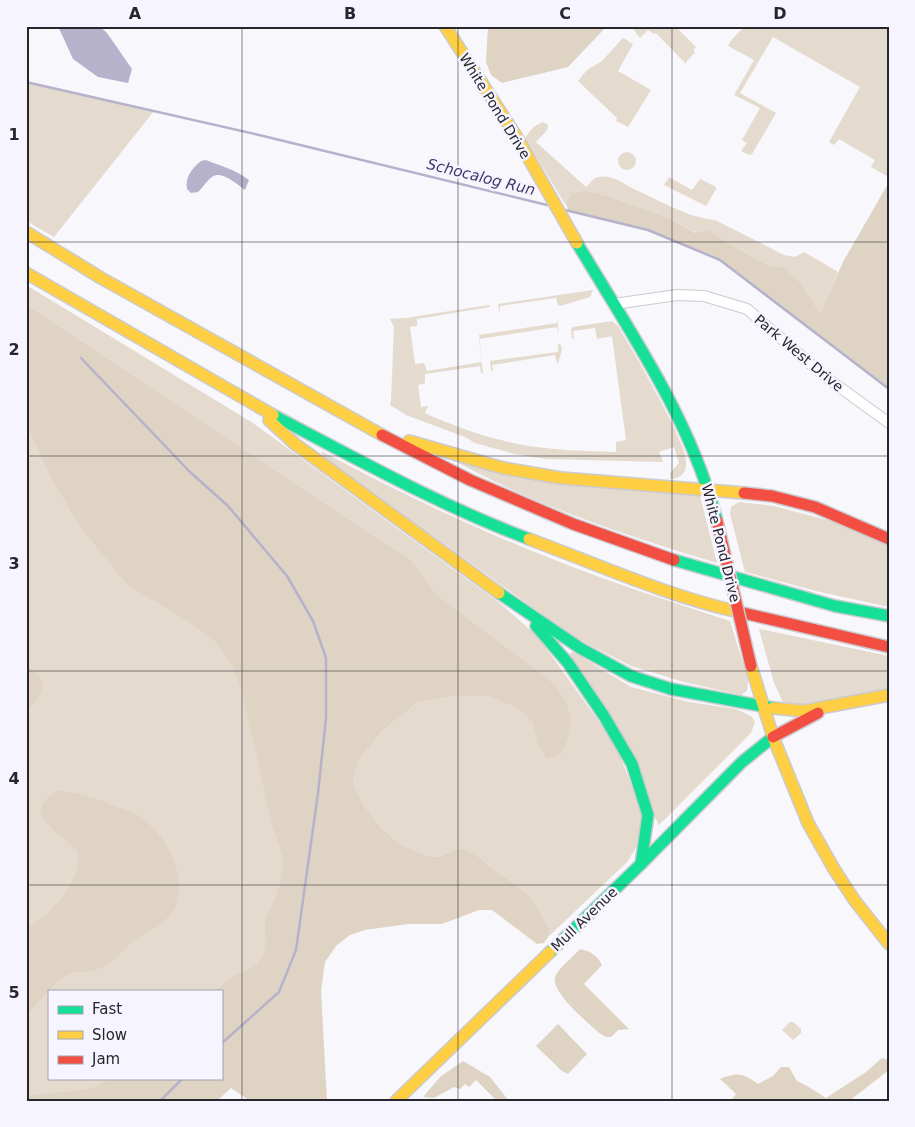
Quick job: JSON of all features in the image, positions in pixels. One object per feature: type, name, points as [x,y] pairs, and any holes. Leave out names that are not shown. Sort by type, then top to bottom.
[{"type":"main road","name":"White Pond Drive","points":[[445,26],[516,136],[669,398],[681,422],[709,490],[751,666],[773,737],[808,822],[855,901],[889,944]]},
{"type":"main road","points":[[26,232],[101,278],[376,433],[478,484],[573,524],[713,572],[835,606],[889,616]]},
{"type":"main road","points":[[26,273],[252,404],[387,475],[503,529],[712,606],[889,647]]},
{"type":"main road","points":[[252,404],[294,444],[477,578],[580,648],[631,676],[671,689],[765,707],[804,711],[889,695]]},
{"type":"main road","points":[[376,433],[524,472],[561,478],[751,493],[795,502],[839,516],[889,539]]},
{"type":"main road","points":[[523,610],[568,663],[604,716],[632,764],[648,815],[641,864]]},
{"type":"main road","name":"Mull Avenue","points":[[396,1101],[641,864],[742,762],[773,737],[809,716],[834,705]]},
{"type":"street","name":"Park West Drive","points":[[614,304],[677,295],[704,296],[747,309],[827,378],[889,423]]},
{"type":"shaded area","points":[[58,26],[99,26],[107,33],[132,69],[128,83],[98,77],[73,59]]},
{"type":"shaded area","points":[[488,26],[607,26],[568,67],[502,83],[491,75],[486,62]]},
{"type":"shaded area","points":[[631,26],[675,26],[696,47],[693,50],[695,52],[686,64],[656,33],[654,34],[648,30],[640,38]]},
{"type":"shaded area","points":[[745,26],[889,26],[889,177],[871,167],[875,160],[839,139],[834,145],[829,142],[860,87],[773,37],[740,93],[776,113],[752,154],[749,155],[741,151],[747,143],[742,140],[760,108],[734,95],[754,60],[728,46]]},
{"type":"shaded area","points":[[623,38],[633,44],[618,71],[651,90],[628,127],[616,121],[617,118],[578,81],[587,70],[602,61]]},
{"type":"shaded area","points":[[26,82],[154,111],[54,237],[26,221]]},
{"type":"shaded area","points":[[543,122],[548,125],[547,130],[536,142],[586,187],[596,178],[603,176],[612,178],[685,212],[715,220],[784,255],[795,257],[804,252],[838,272],[820,315],[800,282],[783,267],[770,266],[708,230],[697,233],[669,218],[608,196],[588,191],[566,203],[567,207],[525,139],[532,129]]},
{"type":"shaded area","points":[[623,152],[631,152],[636,157],[634,168],[623,170],[618,165],[618,157]]},
{"type":"shaded area","points":[[206,160],[234,171],[249,180],[245,190],[224,176],[216,175],[198,192],[191,193],[187,189],[188,177],[201,161]]},
{"type":"shaded area","points":[[669,177],[692,190],[700,179],[716,187],[716,189],[706,206],[664,185]]},
{"type":"shaded area","points":[[889,182],[889,389],[720,260],[648,230],[568,210],[566,203],[572,194],[588,191],[608,196],[669,218],[696,233],[708,230],[770,266],[783,267],[800,282],[820,314],[843,262]]},
{"type":"shaded area","points":[[26,285],[253,423],[501,604],[538,637],[615,744],[645,819],[642,838],[627,862],[548,937],[548,929],[532,899],[517,885],[491,868],[483,860],[447,853],[438,857],[428,856],[400,844],[380,827],[363,804],[353,783],[358,762],[381,732],[417,703],[452,696],[487,696],[517,708],[532,722],[537,741],[545,676],[436,594],[404,554],[383,542],[26,304]]},
{"type":"shaded area","points":[[593,290],[590,297],[560,306],[556,298],[500,306],[500,314],[498,304]]},
{"type":"shaded area","points":[[26,304],[383,542],[404,554],[436,594],[545,676],[561,694],[566,703],[570,721],[566,742],[561,754],[546,759],[537,741],[532,722],[517,708],[487,696],[452,696],[417,703],[381,732],[358,762],[353,783],[363,804],[380,827],[400,844],[428,856],[438,857],[457,849],[464,849],[483,860],[491,868],[517,885],[532,899],[549,929],[548,937],[544,943],[537,944],[492,910],[479,910],[442,924],[408,924],[365,930],[350,935],[336,946],[325,962],[321,991],[327,1101],[250,1101],[231,1088],[217,1101],[26,1101],[26,1096],[91,1089],[109,1080],[222,1080],[222,990],[216,990],[232,977],[257,965],[262,958],[266,946],[265,920],[277,895],[282,875],[283,857],[273,828],[242,692],[232,664],[215,641],[188,621],[129,586],[119,575],[80,526],[51,478],[26,423]]},
{"type":"shaded area","points":[[489,305],[490,307],[417,319],[417,326],[410,327],[415,364],[424,363],[427,371],[482,362],[483,373],[481,373],[480,366],[425,374],[425,383],[418,385],[421,407],[428,406],[425,413],[472,432],[504,441],[562,450],[616,452],[616,442],[626,440],[612,336],[597,339],[595,328],[573,331],[574,338],[572,339],[571,329],[573,327],[612,321],[618,326],[655,390],[675,430],[686,459],[684,472],[679,477],[670,479],[670,473],[679,463],[674,447],[659,452],[663,462],[546,459],[514,454],[475,443],[465,437],[406,415],[390,405],[394,327],[390,319]]},
{"type":"shaded area","points":[[557,317],[559,335],[557,327],[479,339],[479,335],[557,323]]},
{"type":"shaded area","points":[[558,344],[561,345],[562,350],[558,363],[555,355],[492,365],[493,371],[491,371],[490,361],[558,352]]},
{"type":"shaded area","points":[[26,380],[243,636],[295,815],[276,962],[222,990],[48,990],[48,1080],[144,1080],[118,1101],[26,1101]]},
{"type":"shaded area","points":[[321,451],[441,511],[534,552],[626,587],[730,621],[748,680],[747,691],[741,695],[684,682],[631,666],[571,635],[324,458]]},
{"type":"shaded area","points":[[446,456],[700,496],[717,563],[647,541],[544,504]]},
{"type":"shaded area","points":[[739,502],[774,506],[838,523],[889,545],[889,607],[820,592],[745,572],[730,514],[731,507]]},
{"type":"shaded area","points":[[759,629],[889,656],[889,688],[817,705],[784,704],[774,683]]},
{"type":"shaded area","points":[[573,652],[631,687],[689,702],[736,709],[751,716],[755,722],[751,733],[659,825],[569,654]]},
{"type":"shaded area","points":[[26,666],[39,676],[42,687],[38,698],[26,710]]},
{"type":"shaded area","points":[[58,791],[76,793],[109,803],[137,815],[155,830],[174,860],[179,883],[179,895],[169,916],[129,945],[111,963],[94,970],[67,975],[48,990],[26,1014],[26,929],[45,915],[63,896],[70,886],[78,863],[78,851],[54,831],[42,815],[42,807],[46,799]]},
{"type":"shaded area","points":[[580,949],[593,954],[602,965],[584,984],[629,1029],[618,1030],[611,1037],[606,1037],[599,1033],[570,1006],[558,989],[555,981],[556,975]]},
{"type":"shaded area","points":[[790,1022],[793,1022],[801,1029],[801,1033],[793,1040],[782,1030]]},
{"type":"shaded area","points":[[558,1024],[587,1054],[568,1074],[562,1071],[536,1046]]},
{"type":"shaded area","points":[[882,1058],[889,1060],[889,1070],[849,1101],[730,1101],[736,1094],[720,1079],[731,1075],[740,1075],[758,1084],[773,1076],[781,1067],[789,1067],[797,1081],[826,1098],[866,1072]]},
{"type":"shaded area","points":[[463,1061],[490,1077],[509,1101],[497,1101],[476,1080],[469,1087],[465,1084],[460,1089],[454,1087],[434,1098],[423,1097],[440,1077]]},
{"type":"waterway","name":"Schocalog Run","points":[[26,82],[259,135],[547,205]]},
{"type":"waterway","name":"Schocalog Run","points":[[565,210],[648,230],[720,260],[889,389]]},
{"type":"waterway","points":[[81,358],[190,472],[228,506],[287,576],[313,621],[326,658],[326,718],[318,793],[296,950],[279,992],[222,1043]]},
{"type":"waterway","points":[[160,1101],[181,1080]]},
{"type":"traffic: fast","points":[[577,243],[638,343],[675,412],[692,447],[706,483],[717,521]]},
{"type":"traffic: fast","points":[[273,415],[431,497],[529,539]]},
{"type":"traffic: fast","points":[[674,560],[835,606],[889,616]]},
{"type":"traffic: fast","points":[[499,593],[580,648],[631,676],[671,689],[773,708]]},
{"type":"traffic: fast","points":[[536,626],[568,663],[604,716],[632,764],[648,815],[641,864]]},
{"type":"traffic: fast","points":[[550,952],[742,762],[773,737]]},
{"type":"traffic: slow","points":[[445,26],[516,136],[577,243]]},
{"type":"traffic: slow","points":[[26,232],[101,278],[382,435]]},
{"type":"traffic: slow","points":[[26,273],[273,415]]},
{"type":"traffic: slow","points":[[269,420],[295,444],[499,593]]},
{"type":"traffic: slow","points":[[409,441],[503,468],[561,478],[744,493]]},
{"type":"traffic: slow","points":[[529,539],[659,589],[739,612]]},
{"type":"traffic: slow","points":[[751,666],[773,737],[808,823],[855,901],[889,944]]},
{"type":"traffic: slow","points":[[773,708],[804,711],[889,695]]},
{"type":"traffic: slow","points":[[396,1101],[550,952]]},
{"type":"traffic: jam","points":[[382,435],[470,480],[573,524],[674,560]]},
{"type":"traffic: jam","points":[[744,493],[772,496],[815,507],[889,539]]},
{"type":"traffic: jam","points":[[717,521],[751,666]]},
{"type":"traffic: jam","points":[[739,612],[889,647]]},
{"type":"traffic: jam","points":[[773,737],[818,713]]}]
